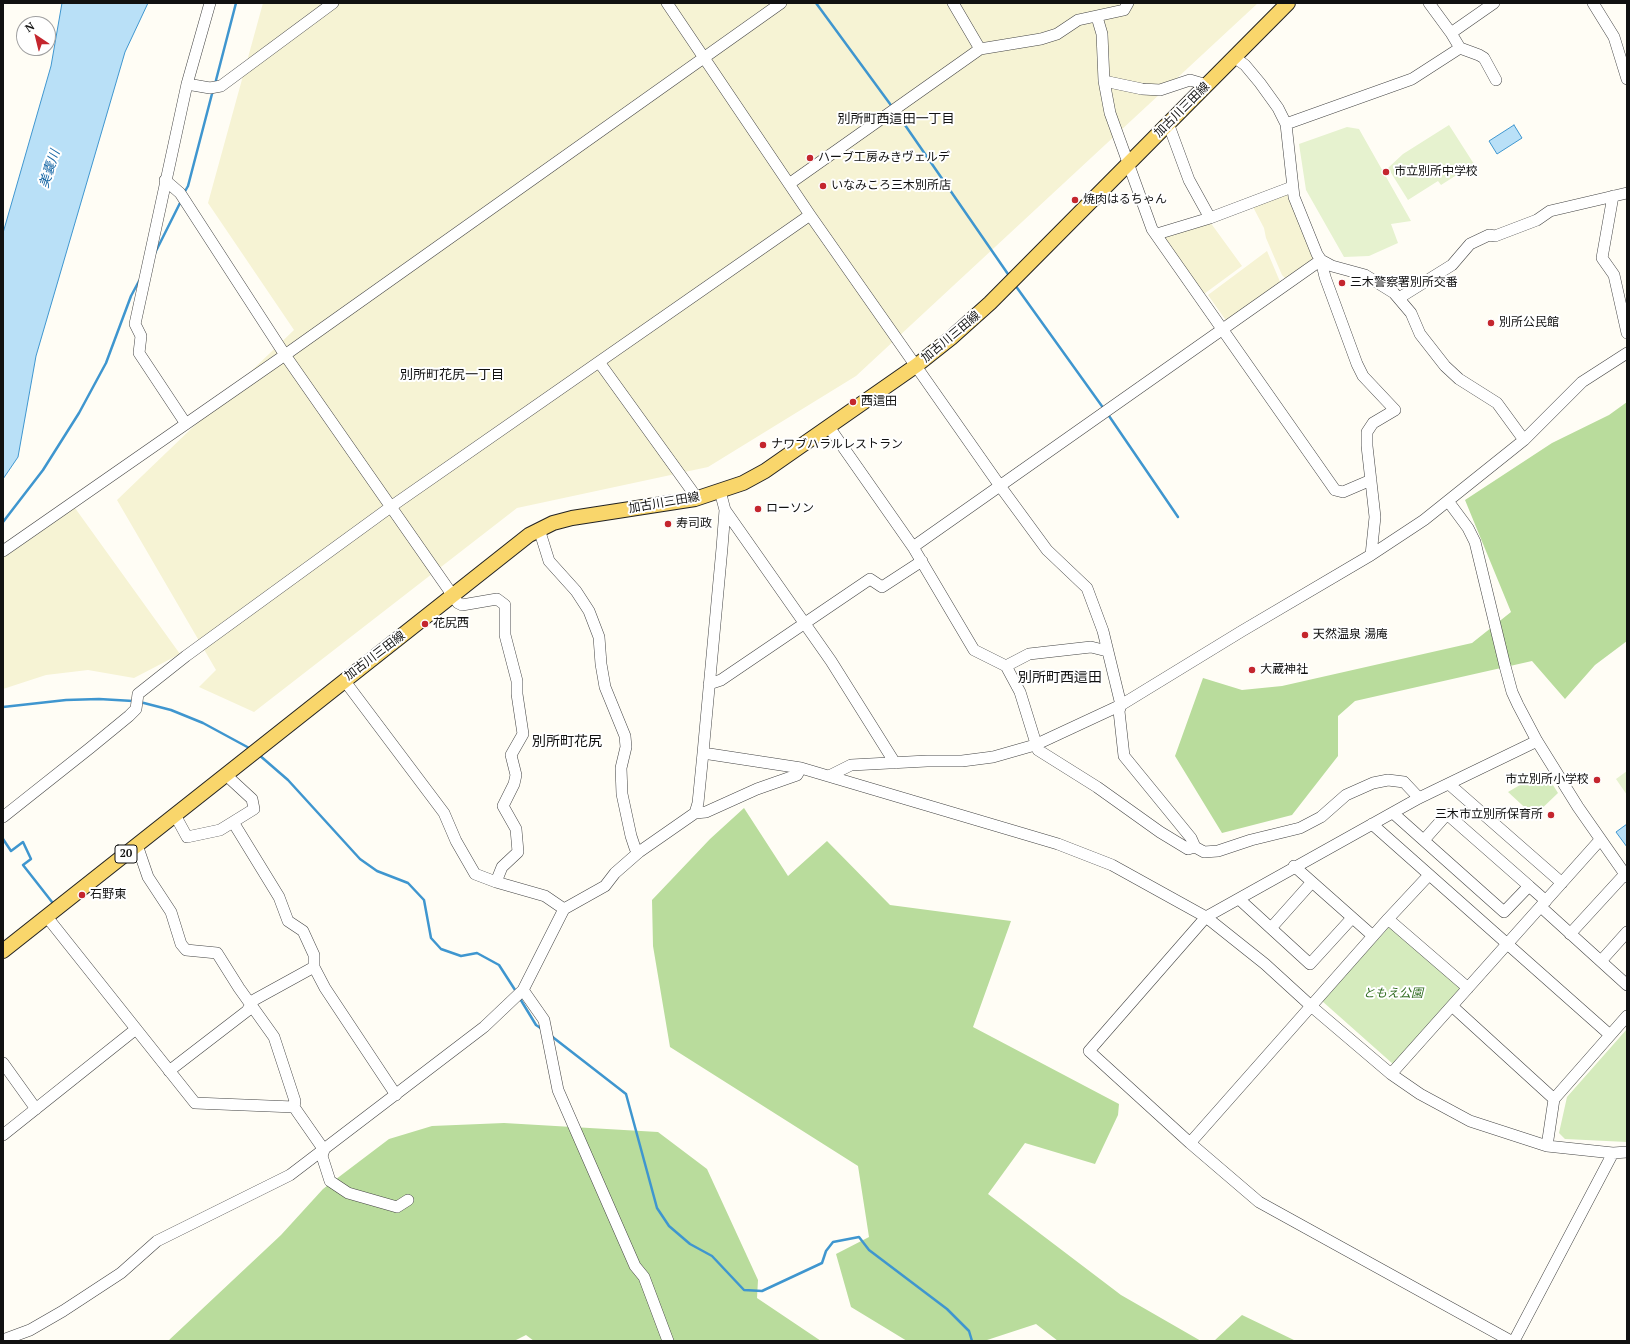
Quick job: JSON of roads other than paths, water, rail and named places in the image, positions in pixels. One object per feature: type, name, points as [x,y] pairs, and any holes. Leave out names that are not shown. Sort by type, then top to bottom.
[{"type":"main road","name":"加古川三田線","points":[[3,951],[344,680],[454,596],[511,548],[539,529],[572,518],[695,499],[720,491],[765,471],[917,365],[951,338],[990,303],[1207,85],[1283,5]]},
{"type":"street","points":[[186,424],[139,353],[141,336],[135,324],[187,84],[210,3]]},
{"type":"street","points":[[187,84],[210,88],[220,86],[333,3]]},
{"type":"street","points":[[667,3],[810,215],[917,365],[1000,486],[1046,550],[1087,588],[1103,631],[1121,705],[1119,711],[1124,756],[1191,838],[1195,847],[1204,852],[1218,851],[1251,840],[1300,828],[1321,817],[1346,795],[1373,783],[1388,780],[1404,782],[1419,798]]},
{"type":"street","points":[[3,551],[285,355],[781,3]]},
{"type":"street","points":[[953,3],[980,50]]},
{"type":"street","points":[[789,184],[980,50],[1041,39],[1057,34],[1078,20],[1124,10],[1128,3]]},
{"type":"street","points":[[1429,3],[1460,48],[1484,58],[1496,80]]},
{"type":"street","points":[[1451,33],[1494,3]]},
{"type":"street","points":[[1593,3],[1614,37],[1627,79]]},
{"type":"street","points":[[1097,17],[1102,34],[1104,81],[1110,113],[1152,229],[1224,329],[1335,490],[1343,492],[1371,480]]},
{"type":"street","points":[[1286,124],[1412,79],[1460,48]]},
{"type":"street","points":[[1234,57],[1245,65],[1260,83],[1278,108],[1286,124],[1294,196],[1317,254],[1322,260],[1332,266],[1365,275],[1399,298],[1411,313],[1420,334],[1445,366],[1459,379],[1497,403],[1524,440]]},
{"type":"street","points":[[1104,81],[1142,89],[1160,90],[1190,80],[1207,85]]},
{"type":"street","points":[[1168,123],[1189,180],[1210,218]]},
{"type":"street","points":[[166,180],[180,193],[285,355],[392,506],[458,603],[462,604],[497,599],[504,605],[505,635],[517,681],[517,694],[523,734],[511,755],[516,776],[514,784],[503,806],[516,829],[518,852],[502,867],[496,882]]},
{"type":"street","points":[[1157,234],[1210,218],[1292,187]]},
{"type":"street","points":[[1399,298],[1452,265],[1470,244],[1489,235],[1496,236],[1537,220],[1550,211],[1627,193]]},
{"type":"street","points":[[1613,196],[1602,258],[1614,275],[1627,333]]},
{"type":"street","points":[[3,817],[90,748],[136,708],[138,694],[186,656],[392,506],[810,215]]},
{"type":"street","points":[[913,547],[1322,260]]},
{"type":"street","points":[[1322,260],[1325,278],[1357,364],[1363,376],[1395,410],[1373,423],[1367,432],[1366,446],[1374,517],[1371,555]]},
{"type":"street","points":[[829,776],[852,766],[927,761],[962,761],[993,757],[1035,745],[1121,705],[1242,630],[1371,555],[1424,520],[1524,440],[1571,392],[1627,353]]},
{"type":"street","points":[[599,362],[692,491],[695,499]]},
{"type":"street","points":[[829,427],[913,547],[974,650],[1006,666],[1020,692],[1035,745],[1038,750],[1097,787],[1160,832],[1188,849],[1195,847]]},
{"type":"street","points":[[695,813],[698,802],[703,753],[725,510],[720,491]]},
{"type":"street","points":[[1448,501],[1468,528],[1475,542],[1512,692],[1537,741],[1600,840],[1626,875],[1570,934]]},
{"type":"street","points":[[725,510],[831,661],[895,763]]},
{"type":"street","points":[[539,529],[548,561],[579,596],[594,620],[599,637],[601,664],[605,686],[625,736],[626,746],[621,768],[622,794],[631,836],[635,848],[639,852]]},
{"type":"street","points":[[709,684],[721,680],[870,579],[882,588],[922,561]]},
{"type":"street","points":[[1006,666],[1029,654],[1092,647],[1107,651]]},
{"type":"street","points":[[344,680],[444,813],[456,841],[475,874],[496,882],[545,896],[564,909]]},
{"type":"street","points":[[1511,1341],[1259,1202],[1190,1143],[1089,1051],[1206,917],[1294,866],[1419,798],[1537,741]]},
{"type":"street","points":[[703,753],[801,768],[1058,844],[1118,868],[1206,917],[1265,964],[1311,1006],[1391,1074],[1420,1094],[1470,1121],[1547,1146],[1613,1153],[1627,1152]]},
{"type":"street","points":[[3,1340],[30,1330],[121,1274],[158,1241],[290,1175],[484,1027],[523,990],[564,909],[605,886],[615,873],[639,852],[695,813],[706,812],[757,789],[797,775],[801,768]]},
{"type":"street","points":[[175,815],[187,837],[220,830],[254,809],[252,799],[226,774]]},
{"type":"street","points":[[1449,784],[1562,883]]},
{"type":"street","points":[[1393,813],[1504,912],[1529,886]]},
{"type":"street","points":[[1424,840],[1447,814],[1529,886],[1570,934],[1627,984]]},
{"type":"street","points":[[233,822],[279,897],[288,921],[303,931],[314,955],[314,967],[326,988],[396,1095]]},
{"type":"street","points":[[1372,824],[1610,1036]]},
{"type":"street","points":[[1391,1074],[1600,840]]},
{"type":"street","points":[[138,845],[148,877],[171,912],[181,944],[186,950],[217,953],[274,1037],[295,1101],[294,1107],[324,1150]]},
{"type":"street","points":[[1294,866],[1373,936]]},
{"type":"street","points":[[1190,1143],[1388,919],[1429,876]]},
{"type":"street","points":[[1271,928],[1312,882]]},
{"type":"street","points":[[1239,899],[1310,964],[1352,918]]},
{"type":"street","points":[[47,917],[195,1103],[294,1107]]},
{"type":"street","points":[[1388,919],[1468,988]]},
{"type":"street","points":[[1601,961],[1627,932]]},
{"type":"street","points":[[169,1071],[247,1011],[254,1000],[314,967]]},
{"type":"street","points":[[523,990],[544,1020],[558,1090],[636,1266],[644,1277],[668,1341]]},
{"type":"street","points":[[1452,1006],[1554,1099]]},
{"type":"street","points":[[1547,1146],[1554,1099],[1627,1016]]},
{"type":"street","points":[[3,1135],[136,1029]]},
{"type":"street","points":[[3,1063],[36,1109]]},
{"type":"street","points":[[324,1150],[322,1156],[330,1181],[348,1193],[397,1207],[408,1200]]},
{"type":"street","points":[[1514,1341],[1613,1153]]},
{"type":"water","name":"美嚢川","points":[[62,3],[148,3],[125,52],[36,356],[18,457],[3,479],[3,233],[53,56],[56,56],[56,37]]},
{"type":"water","points":[[1514,125],[1522,138],[1497,154],[1489,141]]},
{"type":"water","points":[[1627,824],[1627,847],[1616,832]]},
{"type":"waterway","points":[[215,84],[236,3]]},
{"type":"waterway","points":[[816,3],[893,108]]},
{"type":"waterway","points":[[184,193],[188,186],[213,90]]},
{"type":"waterway","points":[[896,112],[1010,277]]},
{"type":"waterway","points":[[155,253],[181,201]]},
{"type":"waterway","points":[[3,522],[43,470],[79,413],[106,363],[131,296],[139,281]]},
{"type":"waterway","points":[[1015,285],[1104,409]]},
{"type":"waterway","points":[[1107,413],[1178,517]]},
{"type":"waterway","points":[[3,707],[66,700],[99,699],[133,701]]},
{"type":"waterway","points":[[140,702],[171,710],[203,723],[251,749]]},
{"type":"waterway","points":[[258,754],[288,780],[360,859],[377,871],[408,883],[424,900],[431,938],[441,949],[461,956],[477,953],[499,965],[517,993]]},
{"type":"waterway","points":[[3,839],[11,851],[23,842],[31,859],[23,865],[52,902]]},
{"type":"waterway","points":[[519,997],[536,1025],[542,1029]]},
{"type":"waterway","points":[[550,1035],[626,1094],[657,1208],[669,1226],[690,1244],[712,1256],[744,1290],[762,1291],[822,1263],[826,1251],[833,1242],[859,1237],[869,1250],[947,1309],[969,1331],[972,1341]]},
{"type":"place","name":"ハーブ工房みきヴェルデ","points":[[810,158]]},
{"type":"place","name":"市立別所中学校","points":[[1386,172]]},
{"type":"place","name":"いなみころ三木別所店","points":[[823,186]]},
{"type":"place","name":"焼肉はるちゃん","points":[[1075,200]]},
{"type":"place","name":"三木警察署別所交番","points":[[1342,283]]},
{"type":"place","name":"別所公民館","points":[[1491,323]]},
{"type":"place","name":"西這田","points":[[853,402]]},
{"type":"place","name":"ナワブハラルレストラン","points":[[763,445]]},
{"type":"place","name":"ローソン","points":[[758,509]]},
{"type":"place","name":"寿司政","points":[[668,524]]},
{"type":"place","name":"花尻西","points":[[425,624]]},
{"type":"place","name":"天然温泉 湯庵","points":[[1305,635]]},
{"type":"place","name":"大蔵神社","points":[[1252,670]]},
{"type":"place","name":"市立別所小学校","points":[[1597,780]]},
{"type":"place","name":"三木市立別所保育所","points":[[1551,815]]},
{"type":"place","name":"石野東","points":[[82,895]]},
{"type":"district","name":"別所町西這田一丁目","points":[[896,119]]},
{"type":"district","name":"別所町花尻一丁目","points":[[452,375]]},
{"type":"district","name":"別所町西這田","points":[[1060,678]]},
{"type":"district","name":"別所町花尻","points":[[567,742]]},
{"type":"park label","name":"ともえ公園","points":[[1393,994]]}]
